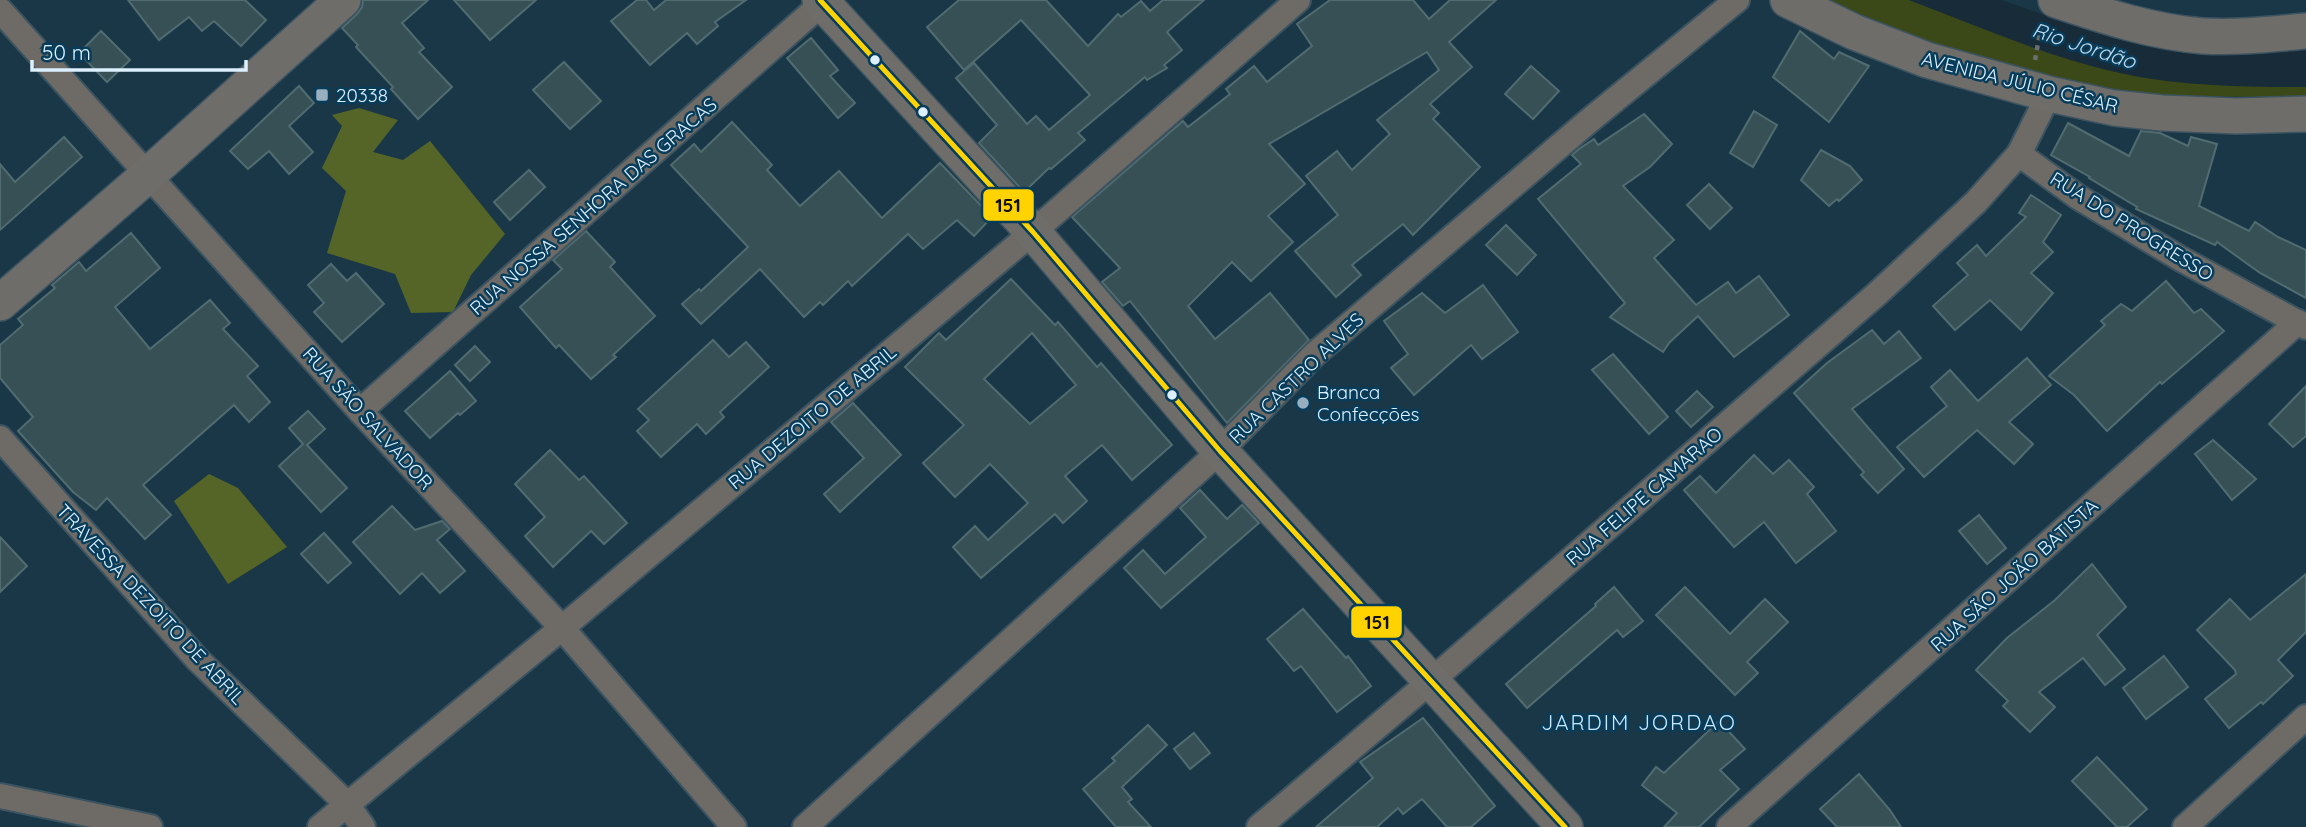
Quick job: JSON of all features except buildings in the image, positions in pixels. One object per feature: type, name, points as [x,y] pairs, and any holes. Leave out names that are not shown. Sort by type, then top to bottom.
[{"type":"street","points":[[0,303],[343,0]]},
{"type":"street","name":"RUA DEZOITO DE ABRIL","points":[[320,827],[562,628],[1033,232],[1298,0]]},
{"type":"street","name":"RUA CASTRO ALVES","points":[[805,827],[1220,451],[1315,354],[1590,120],[1738,0]]},
{"type":"street","name":"AVENIDA JÚLIO CÉSAR","points":[[1788,0],[1854,32],[1927,60],[2041,83],[2114,108],[2236,116],[2306,114]]},
{"type":"street","points":[[823,1],[1033,232],[1220,451],[1565,827]]},
{"type":"street","name":"RUA NOSSA SENHORA DAS GRACAS","points":[[360,411],[823,1]]},
{"type":"street","name":"RUA SÃO SALVADOR","points":[[0,10],[360,411],[562,628],[734,827]]},
{"type":"street","points":[[2049,12],[2121,21],[2203,36],[2248,36],[2306,31]]},
{"type":"street","points":[[2020,154],[2041,83]]},
{"type":"street","name":"RUA DO PROGRESSO","points":[[2020,154],[2078,197],[2146,238],[2302,324]]},
{"type":"street","name":"RUA FELIPE CAMARAO","points":[[1259,827],[1878,293],[1976,202],[2020,154]]},
{"type":"street","name":"RUA SÃO JOÃO BATISTA","points":[[1729,827],[2302,324]]},
{"type":"street","name":"TRAVESSA DEZOITO DE ABRIL","points":[[0,438],[197,659],[347,804],[363,827]]},
{"type":"street","points":[[2185,827],[2306,717]]},
{"type":"street","points":[[0,796],[76,820],[150,827]]},
{"type":"path","points":[[2041,83],[2049,12]]},
{"type":"green space","points":[[1822,0],[1909,0],[2032,46],[2306,86],[2306,97],[2158,96],[2068,82],[1922,42]]},
{"type":"green space","points":[[359,108],[398,120],[373,152],[403,160],[430,141],[505,234],[471,275],[453,312],[411,313],[395,274],[327,253],[346,191],[322,168],[342,126],[332,115]]},
{"type":"green space","points":[[209,474],[238,488],[287,547],[228,584],[174,501]]},
{"type":"water","name":"Rio Jordão","points":[[1909,0],[2001,0],[2093,32],[2202,54],[2306,48],[2306,87],[2199,84],[2121,73],[2048,53]]},
{"type":"transit line","name":"151","points":[[820,0],[1033,232],[1220,451],[1565,827]]},
{"type":"place","name":"20338","points":[[322,95]]},
{"type":"place","name":"Branca Confecções","points":[[1303,403]]},
{"type":"district","name":"JARDIM JORDAO","points":[[1639,723]]}]
